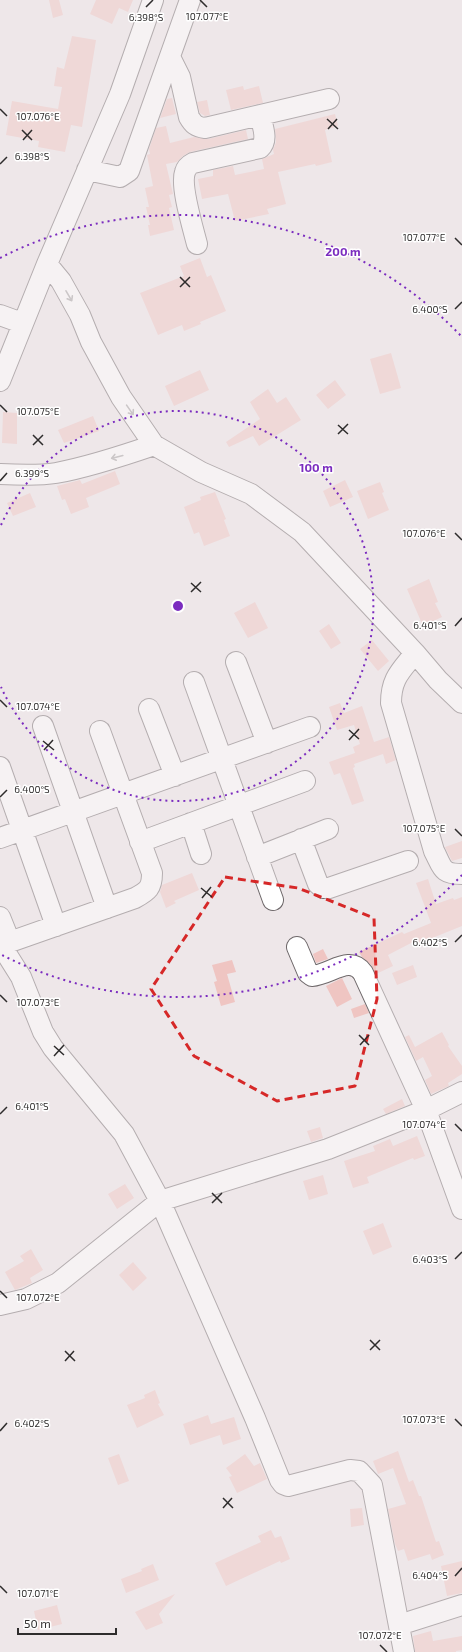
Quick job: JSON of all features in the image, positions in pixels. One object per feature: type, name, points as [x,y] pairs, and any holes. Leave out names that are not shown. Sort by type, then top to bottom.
[{"type":"street","points":[[0,381],[22,323],[120,94],[153,0]]},
{"type":"street","points":[[88,170],[120,177],[129,171],[190,0]]},
{"type":"street","points":[[170,57],[180,77],[189,117],[196,126],[205,128],[329,99]]},
{"type":"street","points":[[197,244],[186,196],[185,170],[193,163],[260,148],[264,145],[265,139],[260,115]]},
{"type":"street","points":[[47,264],[61,281],[80,315],[91,342],[121,397],[154,445],[201,472],[251,494],[302,532],[415,653],[438,680],[460,698]]},
{"type":"street","points":[[0,315],[22,323]]},
{"type":"street","points":[[0,474],[23,475],[55,473],[125,456],[154,445]]},
{"type":"street","points":[[415,653],[394,680],[392,703],[434,851],[445,871],[450,874],[462,874]]},
{"type":"street","points":[[236,662],[267,742]]},
{"type":"street","points":[[194,682],[273,900]]},
{"type":"street","points":[[150,709],[175,776]]},
{"type":"street","points":[[43,726],[107,908]]},
{"type":"street","points":[[0,838],[310,727]]},
{"type":"street","points":[[4,943],[135,898],[144,894],[152,882],[152,873],[100,731]]},
{"type":"street","points":[[0,767],[56,926]]},
{"type":"street","points":[[140,842],[305,781]]},
{"type":"street","points":[[191,823],[201,854]]},
{"type":"street","points":[[257,856],[328,829]]},
{"type":"street","points":[[301,839],[318,884],[323,888],[329,888],[408,861]]},
{"type":"street","points":[[0,918],[4,943],[21,977],[44,1032],[53,1048],[124,1134],[160,1201],[252,1411],[280,1480],[283,1484],[288,1486],[350,1470],[359,1470],[372,1485],[404,1652]]},
{"type":"street","points":[[297,947],[308,973],[312,976],[351,964],[359,967],[426,1110],[462,1209]]},
{"type":"street","points":[[0,1305],[26,1299],[58,1283],[160,1201],[328,1149],[426,1110],[462,1092]]},
{"type":"street","points":[[399,1625],[462,1605]]},
{"type":"highlighted area","points":[[225,877],[298,888],[374,918],[377,999],[355,1086],[277,1101],[194,1056],[151,989]]},
{"type":"building","points":[[49,0],[59,0],[63,15],[53,18]]},
{"type":"building","points":[[96,0],[133,0],[128,12],[119,8],[112,24],[90,14]]},
{"type":"building","points":[[72,36],[96,40],[82,127],[71,125],[65,152],[38,147],[39,141],[6,135],[12,101],[58,109],[62,87],[54,86],[57,67],[64,69]]},
{"type":"building","points":[[243,86],[244,90],[259,86],[263,103],[231,110],[226,90]]},
{"type":"building","points":[[172,98],[176,114],[160,118],[167,99]]},
{"type":"building","points":[[207,100],[210,115],[205,116],[200,113],[197,102]]},
{"type":"building","points":[[335,114],[338,126],[325,130],[332,162],[278,172],[286,204],[267,209],[269,214],[235,221],[228,194],[202,199],[198,179],[213,176],[213,170],[233,166],[235,175],[264,169],[262,159],[274,154],[273,150],[276,142],[275,129]]},
{"type":"building","points":[[166,126],[170,143],[194,137],[208,139],[246,130],[248,139],[190,152],[177,162],[166,164],[173,194],[169,195],[172,207],[169,208],[174,230],[150,236],[148,225],[150,225],[146,207],[149,207],[145,188],[153,186],[147,155],[150,154],[149,149],[156,128]]},
{"type":"building","points":[[200,258],[207,277],[211,275],[226,311],[200,322],[201,324],[184,331],[182,325],[158,335],[140,293],[184,276],[180,266]]},
{"type":"building","points":[[391,353],[401,388],[380,394],[370,359]]},
{"type":"building","points":[[200,370],[209,390],[174,406],[165,386]]},
{"type":"building","points":[[335,380],[346,395],[328,409],[316,395]]},
{"type":"building","points":[[268,389],[277,403],[286,397],[301,420],[259,446],[253,436],[229,447],[226,442],[260,419],[250,402]]},
{"type":"building","points":[[3,412],[17,413],[17,444],[2,443]]},
{"type":"building","points":[[93,416],[99,431],[64,443],[58,430]]},
{"type":"building","points":[[115,471],[120,484],[86,498],[89,507],[71,514],[65,499],[62,500],[57,486],[80,480],[82,484]]},
{"type":"building","points":[[345,480],[353,497],[330,507],[323,491]]},
{"type":"building","points":[[380,482],[384,492],[382,493],[389,510],[368,519],[357,491]]},
{"type":"building","points":[[215,492],[226,519],[224,520],[230,536],[204,546],[199,532],[194,534],[184,507],[201,500],[200,497]]},
{"type":"building","points":[[30,493],[36,507],[13,516],[7,503]]},
{"type":"building","points":[[429,579],[438,602],[435,603],[442,617],[423,626],[407,589]]},
{"type":"building","points":[[255,602],[268,628],[248,638],[234,613]]},
{"type":"building","points":[[329,624],[341,643],[331,649],[319,631]]},
{"type":"building","points":[[372,640],[389,661],[378,671],[360,649]]},
{"type":"building","points":[[340,703],[344,713],[362,706],[374,742],[389,737],[396,760],[386,764],[383,754],[354,764],[355,767],[353,768],[364,801],[352,805],[340,773],[334,775],[329,762],[355,753],[353,747],[360,744],[354,725],[337,730],[329,707]]},
{"type":"building","points":[[462,841],[462,858],[452,861],[445,847]]},
{"type":"building","points":[[192,873],[199,890],[174,901],[176,903],[166,908],[160,892],[162,885]]},
{"type":"building","points":[[428,879],[436,904],[453,898],[454,900],[462,897],[462,926],[415,945],[413,942],[388,955],[393,966],[376,974],[371,965],[359,952],[402,932],[404,934],[431,923],[416,883]]},
{"type":"building","points":[[323,949],[328,959],[316,963],[313,954]]},
{"type":"building","points":[[232,960],[236,972],[227,974],[235,1002],[221,1006],[214,982],[217,981],[212,965]]},
{"type":"building","points":[[413,965],[417,977],[397,985],[392,973]]},
{"type":"building","points":[[342,978],[352,999],[337,1007],[326,986]]},
{"type":"building","points":[[365,1004],[369,1013],[354,1018],[351,1009]]},
{"type":"building","points":[[442,1032],[449,1045],[448,1046],[462,1066],[462,1074],[448,1083],[449,1086],[431,1094],[425,1080],[432,1076],[423,1057],[416,1061],[405,1037],[409,1035],[415,1047]]},
{"type":"building","points":[[402,1099],[405,1106],[386,1114],[383,1109]]},
{"type":"building","points":[[320,1127],[323,1138],[311,1142],[307,1131]]},
{"type":"building","points":[[417,1136],[425,1156],[414,1160],[413,1158],[367,1177],[369,1183],[353,1188],[344,1161],[375,1151],[373,1146],[390,1139],[393,1146]]},
{"type":"building","points":[[323,1175],[328,1194],[309,1200],[303,1181]]},
{"type":"building","points":[[125,1184],[134,1198],[117,1209],[108,1194]]},
{"type":"building","points":[[383,1223],[392,1247],[373,1255],[363,1231]]},
{"type":"building","points":[[31,1249],[43,1270],[30,1278],[32,1283],[15,1290],[5,1272],[24,1261],[20,1256]]},
{"type":"building","points":[[133,1262],[147,1278],[133,1291],[119,1275]]},
{"type":"building","points":[[155,1390],[160,1403],[158,1404],[164,1415],[137,1428],[127,1405],[145,1398],[144,1395]]},
{"type":"building","points":[[208,1415],[211,1424],[234,1417],[241,1439],[223,1445],[220,1435],[190,1445],[183,1424]]},
{"type":"building","points":[[398,1451],[409,1482],[413,1480],[419,1496],[421,1496],[436,1542],[439,1541],[444,1555],[432,1560],[430,1554],[408,1561],[404,1549],[398,1551],[395,1544],[388,1509],[406,1504],[393,1468],[378,1474],[373,1461]]},
{"type":"building","points":[[119,1454],[129,1481],[118,1485],[108,1458]]},
{"type":"building","points":[[245,1454],[254,1466],[260,1463],[267,1479],[237,1493],[229,1477],[232,1476],[226,1468]]},
{"type":"building","points":[[362,1508],[364,1525],[351,1527],[350,1509]]},
{"type":"building","points":[[271,1530],[275,1538],[281,1536],[290,1559],[281,1563],[280,1561],[226,1586],[215,1563],[261,1542],[258,1536]]},
{"type":"building","points":[[462,1561],[462,1593],[447,1596],[441,1566]]},
{"type":"building","points":[[153,1564],[159,1580],[126,1593],[121,1579],[142,1571],[141,1569]]},
{"type":"building","points":[[175,1594],[159,1614],[163,1623],[146,1630],[135,1612]]},
{"type":"building","points":[[57,1605],[62,1624],[38,1630],[34,1611]]},
{"type":"building","points":[[431,1631],[433,1641],[462,1636],[462,1650],[456,1652],[415,1652],[413,1636]]}]
